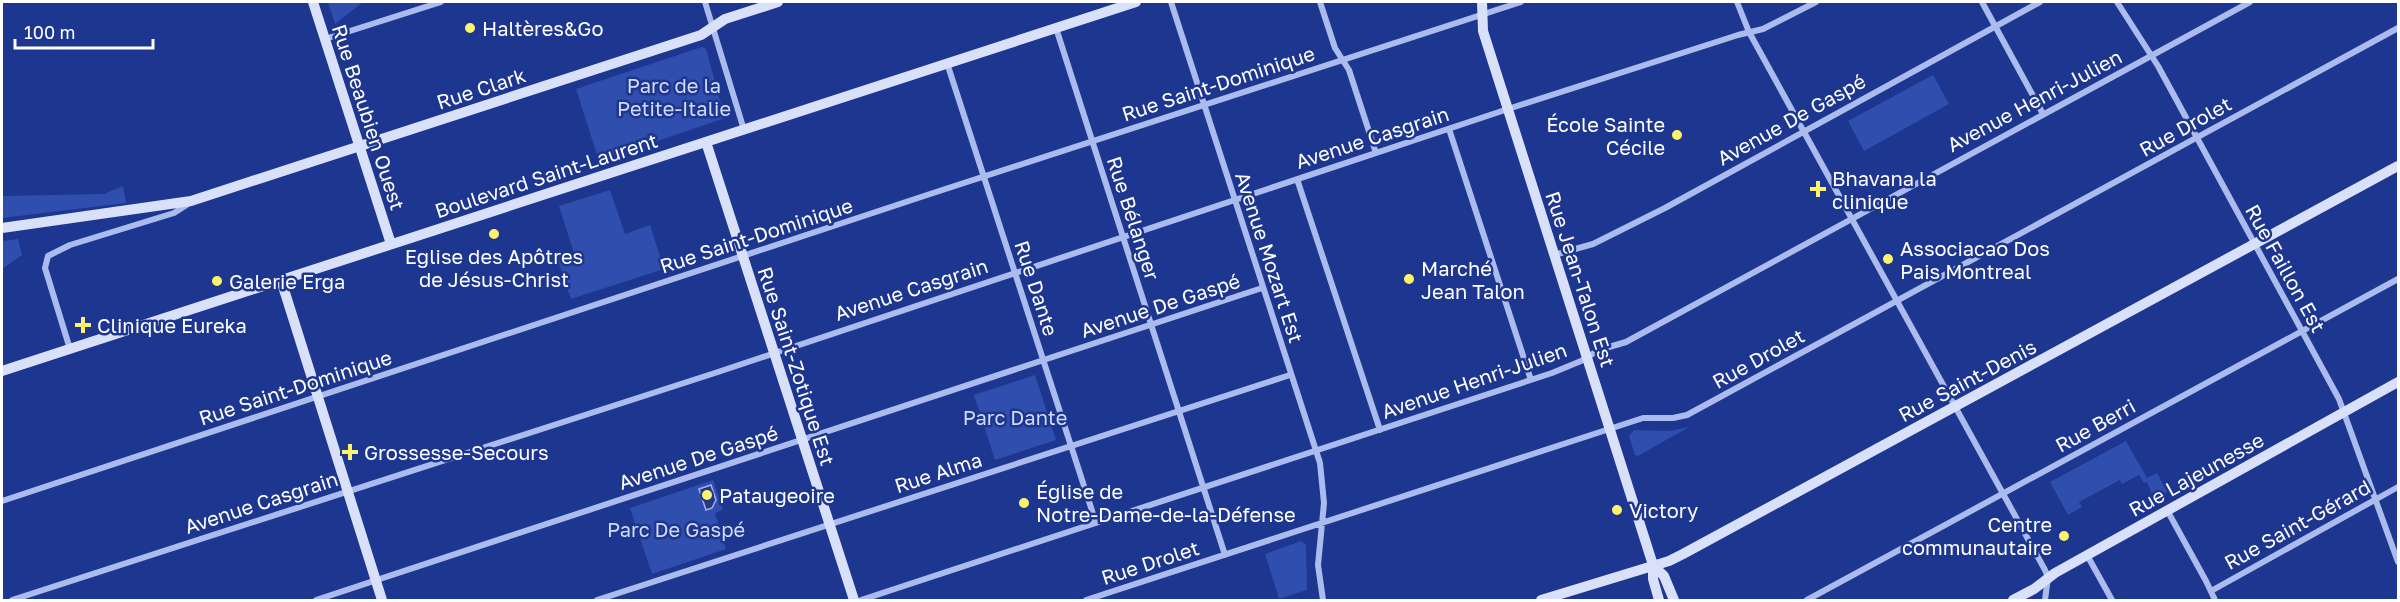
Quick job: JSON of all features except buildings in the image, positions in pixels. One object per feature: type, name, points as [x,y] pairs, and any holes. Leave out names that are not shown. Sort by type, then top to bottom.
[{"type":"main road","name":"Rue Beaubien Ouest","points":[[313,2],[390,244]]},
{"type":"main road","name":"Rue Clark","points":[[2,228],[191,201],[690,39],[725,19],[778,2]]},
{"type":"main road","name":"Boulevard Saint-Laurent","points":[[2,371],[1056,28],[1122,4],[1136,2]]},
{"type":"main road","name":"Rue Jean-Talon Est","points":[[1482,2],[1483,31],[1653,565],[1653,579],[1659,600]]},
{"type":"main road","name":"Rue Saint-Zotique Est","points":[[706,142],[854,600]]},
{"type":"main road","name":"Rue Saint-Denis","points":[[1541,600],[1672,560],[2398,166]]},
{"type":"main road","points":[[281,280],[382,600]]},
{"type":"main road","name":"Rue Lajeunesse","points":[[2013,600],[2034,589],[2048,576],[2398,382]]},
{"type":"main road","name":"Rue Jean-Talon Est","points":[[1653,565],[1664,576],[1674,600]]},
{"type":"street","points":[[325,39],[441,2]]},
{"type":"street","points":[[705,2],[744,130]]},
{"type":"street","name":"Avenue Mozart Est","points":[[1171,2],[1316,451],[1323,490],[1322,524]]},
{"type":"street","points":[[1320,2],[1335,48],[1349,70],[1376,153]]},
{"type":"street","name":"Rue Saint-Dominique","points":[[2,501],[1521,2]]},
{"type":"street","points":[[1737,2],[1749,32],[2048,576],[2045,600]]},
{"type":"street","name":"Avenue Casgrain","points":[[12,600],[718,372],[1508,109],[1763,29],[1816,2]]},
{"type":"street","points":[[1982,2],[2043,114]]},
{"type":"street","name":"Avenue De Gaspé","points":[[1554,255],[1593,244],[1654,213],[2040,2]]},
{"type":"street","name":"Rue Faillon Est","points":[[2117,2],[2151,55],[2345,411],[2398,562]]},
{"type":"street","name":"Avenue Henri-Julien","points":[[861,600],[1531,380],[1599,350],[1633,338],[2250,2]]},
{"type":"street","name":"Rue Bélanger","points":[[1056,28],[1224,555]]},
{"type":"street","name":"Rue Drolet","points":[[1086,600],[1646,417],[1673,418],[1687,415],[2398,28]]},
{"type":"street","name":"Rue Dante","points":[[947,63],[1096,524]]},
{"type":"street","points":[[1449,129],[1531,380]]},
{"type":"street","points":[[1297,179],[1380,430]]},
{"type":"street","name":"Rue Clark","points":[[71,350],[45,268],[48,256],[64,247],[174,213],[191,201]]},
{"type":"street","name":"Rue Berri","points":[[1807,600],[2398,279]]},
{"type":"street","name":"Avenue De Gaspé","points":[[316,600],[1262,288]]},
{"type":"street","name":"Rue Alma","points":[[597,600],[1290,375]]},
{"type":"street","name":"Rue Saint-Gérard","points":[[2211,591],[2398,487]]},
{"type":"street","points":[[2167,510],[2214,600]]},
{"type":"street","points":[[1322,524],[1318,565],[1323,600]]},
{"type":"street","points":[[2087,555],[2112,600]]},
{"type":"green space","points":[[328,2],[363,2],[335,24]]},
{"type":"green space","name":"Parc de la Petite-Italie","points":[[702,47],[706,49],[725,118],[599,161],[576,89]]},
{"type":"green space","points":[[1933,75],[1949,104],[1864,151],[1848,121]]},
{"type":"green space","points":[[123,186],[126,203],[2,218],[2,196],[104,194]]},
{"type":"green space","points":[[610,190],[625,234],[650,225],[664,269],[571,299],[557,258],[574,253],[559,206]]},
{"type":"green space","points":[[18,239],[22,255],[2,269],[2,241]]},
{"type":"green space","name":"Parc Dante","points":[[1035,375],[1056,440],[995,460],[974,395]]},
{"type":"green space","points":[[1689,427],[1638,456],[1635,455],[1629,436],[1634,430],[1669,431]]},
{"type":"green space","points":[[2126,441],[2147,478],[2157,473],[2167,492],[2154,499],[2147,482],[2144,483],[2139,475],[2122,484],[2120,480],[2079,502],[2082,507],[2068,515],[2050,482]]},
{"type":"green space","name":"Parc De Gaspé","points":[[713,480],[723,510],[715,513],[726,549],[652,574],[630,508]]},
{"type":"green space","points":[[1301,541],[1306,545],[1307,590],[1279,599],[1265,554]]},
{"type":"shaded area","name":"Pataugeoire","points":[[711,485],[716,500],[712,508],[706,510],[699,489]]},
{"type":"place","name":"Haltères&Go","points":[[470,28]]},
{"type":"place","name":"École Sainte Cécile","points":[[1677,135]]},
{"type":"place","name":"Bhavana la clinique","points":[[1818,189]]},
{"type":"place","name":"Eglise des Apôtres de Jésus-Christ","points":[[494,234]]},
{"type":"place","name":"Associacao Dos Pais Montreal","points":[[1888,259]]},
{"type":"place","name":"Marché Jean Talon","points":[[1409,279]]},
{"type":"place","name":"Galerie Erga","points":[[217,281]]},
{"type":"place","name":"Clinique Eureka","points":[[83,325]]},
{"type":"place","name":"Grossesse-Secours","points":[[350,452]]},
{"type":"place","name":"Pataugeoire","points":[[707,495]]},
{"type":"place","name":"Église de Notre-Dame-de-la-Défense","points":[[1024,503]]},
{"type":"place","name":"Victory","points":[[1617,510]]},
{"type":"place","name":"Centre communautaire","points":[[2064,536]]}]
